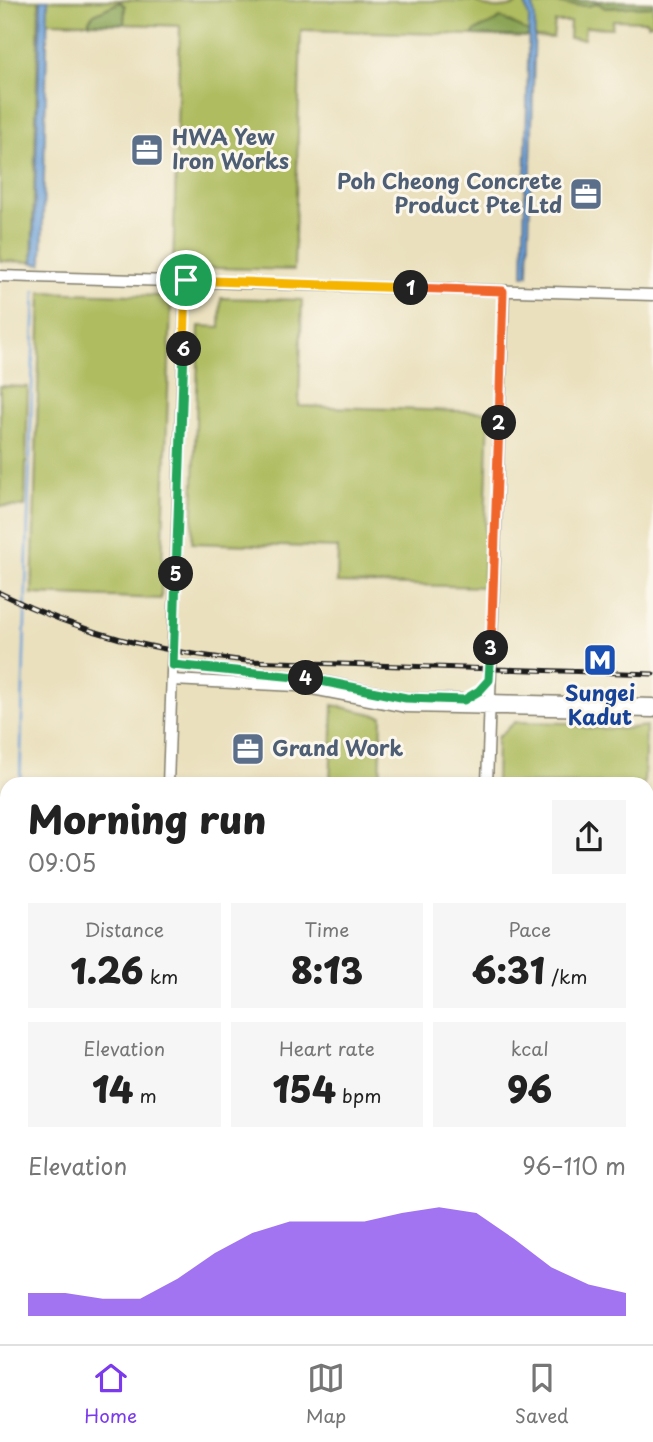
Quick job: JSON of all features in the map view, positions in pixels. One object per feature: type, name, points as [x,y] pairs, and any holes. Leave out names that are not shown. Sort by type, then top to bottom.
[{"type":"street","points":[[0,276],[653,295]]},
{"type":"street","points":[[168,777],[186,280]]},
{"type":"street","points":[[487,777],[503,291]]},
{"type":"street","points":[[173,665],[307,678],[406,698],[464,705],[476,716],[488,737]]},
{"type":"street","points":[[172,680],[297,686],[396,706],[653,704]]},
{"type":"street","points":[[464,705],[489,680]]},
{"type":"street","points":[[489,680],[508,705]]},
{"type":"street","points":[[508,705],[653,712]]},
{"type":"street","points":[[488,737],[498,717],[508,705]]},
{"type":"green space","points":[[0,0],[39,0],[32,262],[0,261]]},
{"type":"green space","points":[[48,0],[474,1],[484,6],[505,8],[516,5],[518,0],[524,0],[529,11],[529,32],[499,24],[484,26],[472,35],[301,30],[294,270],[173,267],[180,26],[124,24],[125,6],[120,2],[94,14],[89,23],[47,22]]},
{"type":"green space","points":[[532,0],[653,2],[653,6],[605,8],[598,3],[589,6],[557,2],[539,5]]},
{"type":"green space","points":[[120,2],[125,6],[124,24],[89,23],[94,14]]},
{"type":"green space","points":[[557,2],[573,5],[598,3],[605,8],[653,6],[653,24],[648,24],[648,21],[613,20],[612,28],[585,27],[584,39],[569,38],[570,22],[555,22],[553,38],[535,37],[533,3],[539,5]]},
{"type":"green space","points":[[500,18],[529,32],[528,37],[472,35]]},
{"type":"green space","points":[[41,292],[161,296],[171,306],[161,599],[32,594]]},
{"type":"green space","points":[[221,298],[302,300],[299,406],[489,412],[483,587],[337,583],[338,548],[192,543],[199,326],[220,327]]},
{"type":"green space","points":[[0,386],[28,387],[25,507],[0,506]]},
{"type":"green space","points":[[333,705],[382,716],[380,777],[330,777]]},
{"type":"green space","points":[[515,722],[567,723],[587,728],[624,729],[646,726],[644,777],[496,777],[497,738]]},
{"type":"water","points":[[41,0],[48,0],[42,264],[33,263]]},
{"type":"water","points":[[524,0],[532,0],[535,18],[528,275],[523,275],[529,18]]},
{"type":"waterway","points":[[20,777],[35,291]]},
{"type":"railway","points":[[0,593],[61,620],[120,639],[213,657],[247,661],[653,674]]},
{"type":"place","name":"HWA Yew Iron Works","points":[[147,150]]},
{"type":"place","name":"Poh Cheong Concrete Product Pte Ltd","points":[[586,194]]},
{"type":"place","name":"Sungei Kadut","points":[[600,660]]},
{"type":"place","name":"Grand Work","points":[[248,749]]},
{"type":"route","points":[[186,280],[503,291],[489,680],[479,691],[464,700],[406,698],[307,678],[173,665],[186,280]]}]
